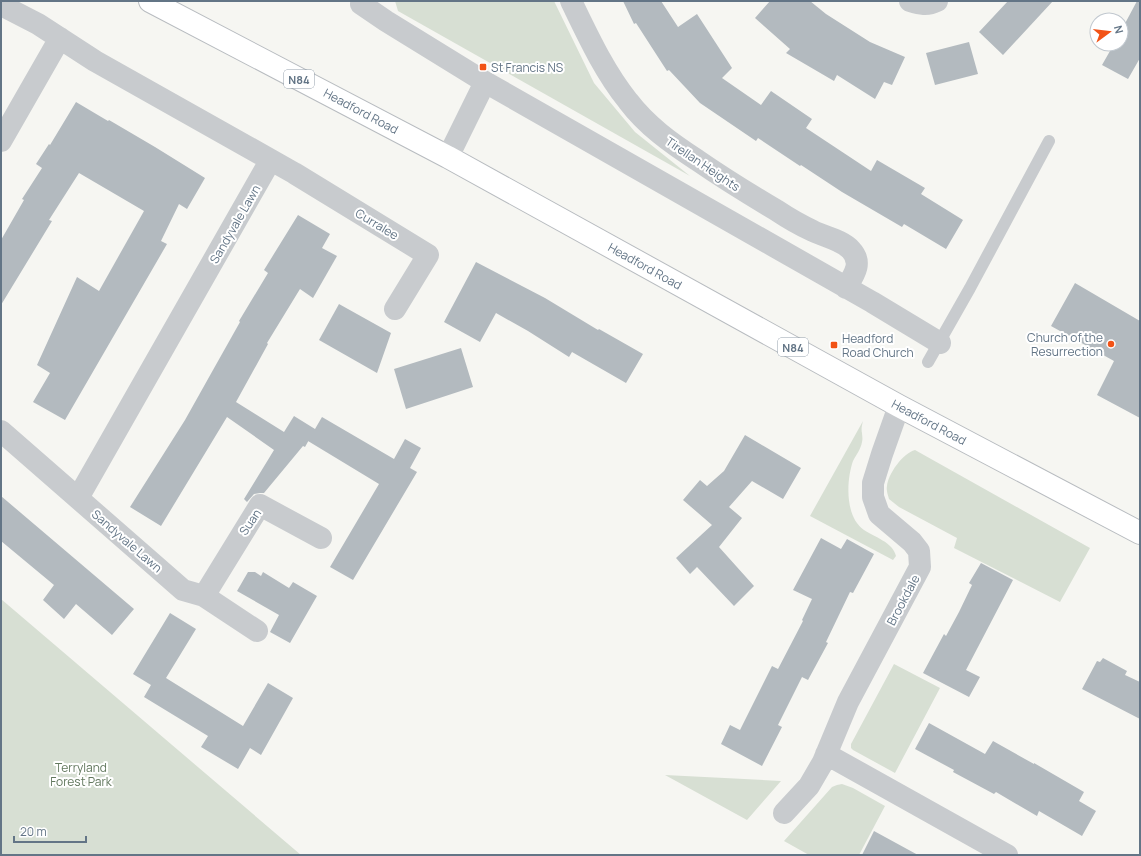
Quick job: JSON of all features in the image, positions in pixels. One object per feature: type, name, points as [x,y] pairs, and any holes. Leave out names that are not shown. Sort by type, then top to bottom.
[{"type":"main road","name":"Headford Road","points":[[150,1],[448,157],[899,406],[1140,533]]},
{"type":"street","name":"Tirellan Heights","points":[[571,1],[611,78],[646,122],[665,138],[731,184],[800,224],[850,249],[856,256],[858,264],[856,272],[846,288]]},
{"type":"street","points":[[910,1],[921,5],[932,4],[937,1]]},
{"type":"street","points":[[359,2],[386,21],[485,82],[940,343]]},
{"type":"street","points":[[1,5],[38,24],[95,61],[270,161]]},
{"type":"street","points":[[1,141],[60,38]]},
{"type":"street","points":[[448,157],[485,82]]},
{"type":"street","name":"Curralee","points":[[270,161],[294,173],[428,255],[395,309]]},
{"type":"street","name":"Sandyvale Lawn","points":[[78,498],[270,161]]},
{"type":"street","name":"Brookdale","points":[[784,813],[809,786],[826,754],[848,702],[920,567],[919,551],[912,542],[879,514],[873,497],[873,484],[899,406]]},
{"type":"street","name":"Sandyvale Lawn","points":[[1,431],[183,590],[204,596]]},
{"type":"street","name":"Suan","points":[[204,596],[260,505],[321,538]]},
{"type":"street","points":[[204,596],[257,631]]},
{"type":"street","points":[[826,754],[1008,855]]},
{"type":"lane","points":[[928,362],[940,343],[1049,141]]},
{"type":"green space","points":[[395,1],[554,1],[594,83],[635,132],[690,176],[398,11]]},
{"type":"green space","points":[[863,421],[860,450],[853,461],[849,478],[848,488],[850,508],[853,517],[864,530],[883,540],[891,547],[896,556],[893,560],[810,516]]},
{"type":"green space","points":[[915,450],[1090,548],[1060,602],[954,548],[957,538],[899,507],[889,499],[887,488],[888,481],[893,470],[906,455]]},
{"type":"green space","name":"Terryland Forest Park","points":[[1,599],[301,855],[1,855]]},
{"type":"green space","points":[[894,664],[940,688],[895,773],[851,748],[851,744]]},
{"type":"green space","points":[[665,775],[781,781],[747,820]]},
{"type":"green space","points":[[842,784],[853,788],[885,806],[859,855],[809,855],[784,841],[832,787]]},
{"type":"building","points":[[623,1],[661,1],[678,27],[697,14],[732,68],[722,78],[761,105],[771,91],[812,119],[806,128],[871,171],[877,160],[925,188],[921,194],[963,220],[946,249],[904,224],[902,227],[842,192],[758,138],[756,141],[700,103],[669,70],[667,71],[636,23],[634,24]]},
{"type":"building","points":[[770,1],[810,1],[826,14],[870,42],[905,57],[892,85],[884,82],[875,99],[837,75],[834,81],[786,53],[790,49],[755,18]]},
{"type":"building","points":[[1008,1],[1053,1],[1003,55],[979,32]]},
{"type":"building","points":[[1137,1],[1140,1],[1140,58],[1128,79],[1102,65],[1109,52],[1129,52],[1129,16]]},
{"type":"building","points":[[969,42],[978,74],[935,85],[926,53]]},
{"type":"building","points":[[76,102],[155,147],[205,178],[187,209],[179,204],[161,241],[167,244],[65,420],[33,402],[50,373],[37,365],[77,277],[99,291],[144,211],[79,173],[49,220],[52,221],[1,305],[1,240],[24,200],[22,199],[42,168],[36,164],[49,144],[50,145]]},
{"type":"building","points":[[298,215],[330,234],[322,248],[337,256],[313,298],[300,289],[267,343],[268,344],[236,402],[284,432],[294,416],[315,429],[305,447],[303,446],[264,493],[254,494],[247,502],[244,499],[274,450],[227,417],[161,526],[130,507],[185,420],[240,322],[239,321],[268,273],[264,270]]},
{"type":"building","points":[[476,262],[545,298],[598,330],[599,329],[643,354],[626,383],[572,352],[569,357],[496,313],[480,342],[444,322]]},
{"type":"building","name":"Church of the Resurrection","points":[[1075,283],[1140,321],[1140,418],[1097,395],[1114,361],[1051,326]]},
{"type":"building","points":[[339,304],[391,333],[377,373],[319,340]]},
{"type":"building","points":[[461,348],[473,387],[406,409],[394,369]]},
{"type":"building","points":[[322,417],[394,459],[405,439],[421,448],[410,468],[417,472],[353,580],[330,567],[379,484],[308,441]]},
{"type":"building","points":[[745,435],[801,468],[783,499],[752,481],[729,507],[742,518],[719,547],[754,586],[734,606],[697,567],[690,574],[676,558],[712,525],[683,500],[700,480],[707,486],[724,471]]},
{"type":"building","points":[[1,496],[134,609],[112,635],[76,604],[64,619],[43,600],[54,585],[1,541]]},
{"type":"building","points":[[821,538],[841,549],[847,539],[874,554],[853,593],[850,592],[826,642],[828,643],[808,680],[802,677],[778,725],[782,727],[762,766],[721,744],[730,725],[740,730],[772,666],[778,669],[803,621],[802,620],[812,599],[793,590]]},
{"type":"building","points":[[981,563],[1013,580],[966,670],[980,677],[969,697],[923,673],[944,634],[946,636],[959,612],[972,585],[969,583]]},
{"type":"building","points":[[248,572],[255,572],[261,576],[263,572],[289,588],[293,582],[317,596],[290,643],[270,632],[279,615],[237,591]]},
{"type":"building","points":[[170,613],[196,629],[166,678],[243,726],[268,683],[293,698],[261,755],[250,748],[238,769],[201,747],[208,736],[144,697],[151,685],[133,674]]},
{"type":"building","points":[[1103,658],[1127,671],[1125,675],[1140,682],[1140,719],[1082,689],[1097,661],[1100,662]]},
{"type":"building","points":[[929,723],[985,754],[993,741],[1084,792],[1079,801],[1096,811],[1082,836],[1039,811],[1037,816],[996,792],[994,794],[915,749]]},
{"type":"building","points":[[874,831],[918,855],[862,855]]},
{"type":"place","name":"St Francis NS","points":[[483,67]]},
{"type":"place","name":"Church of the Resurrection","points":[[1111,344]]},
{"type":"place","name":"Headford Road Church","points":[[834,345]]}]
